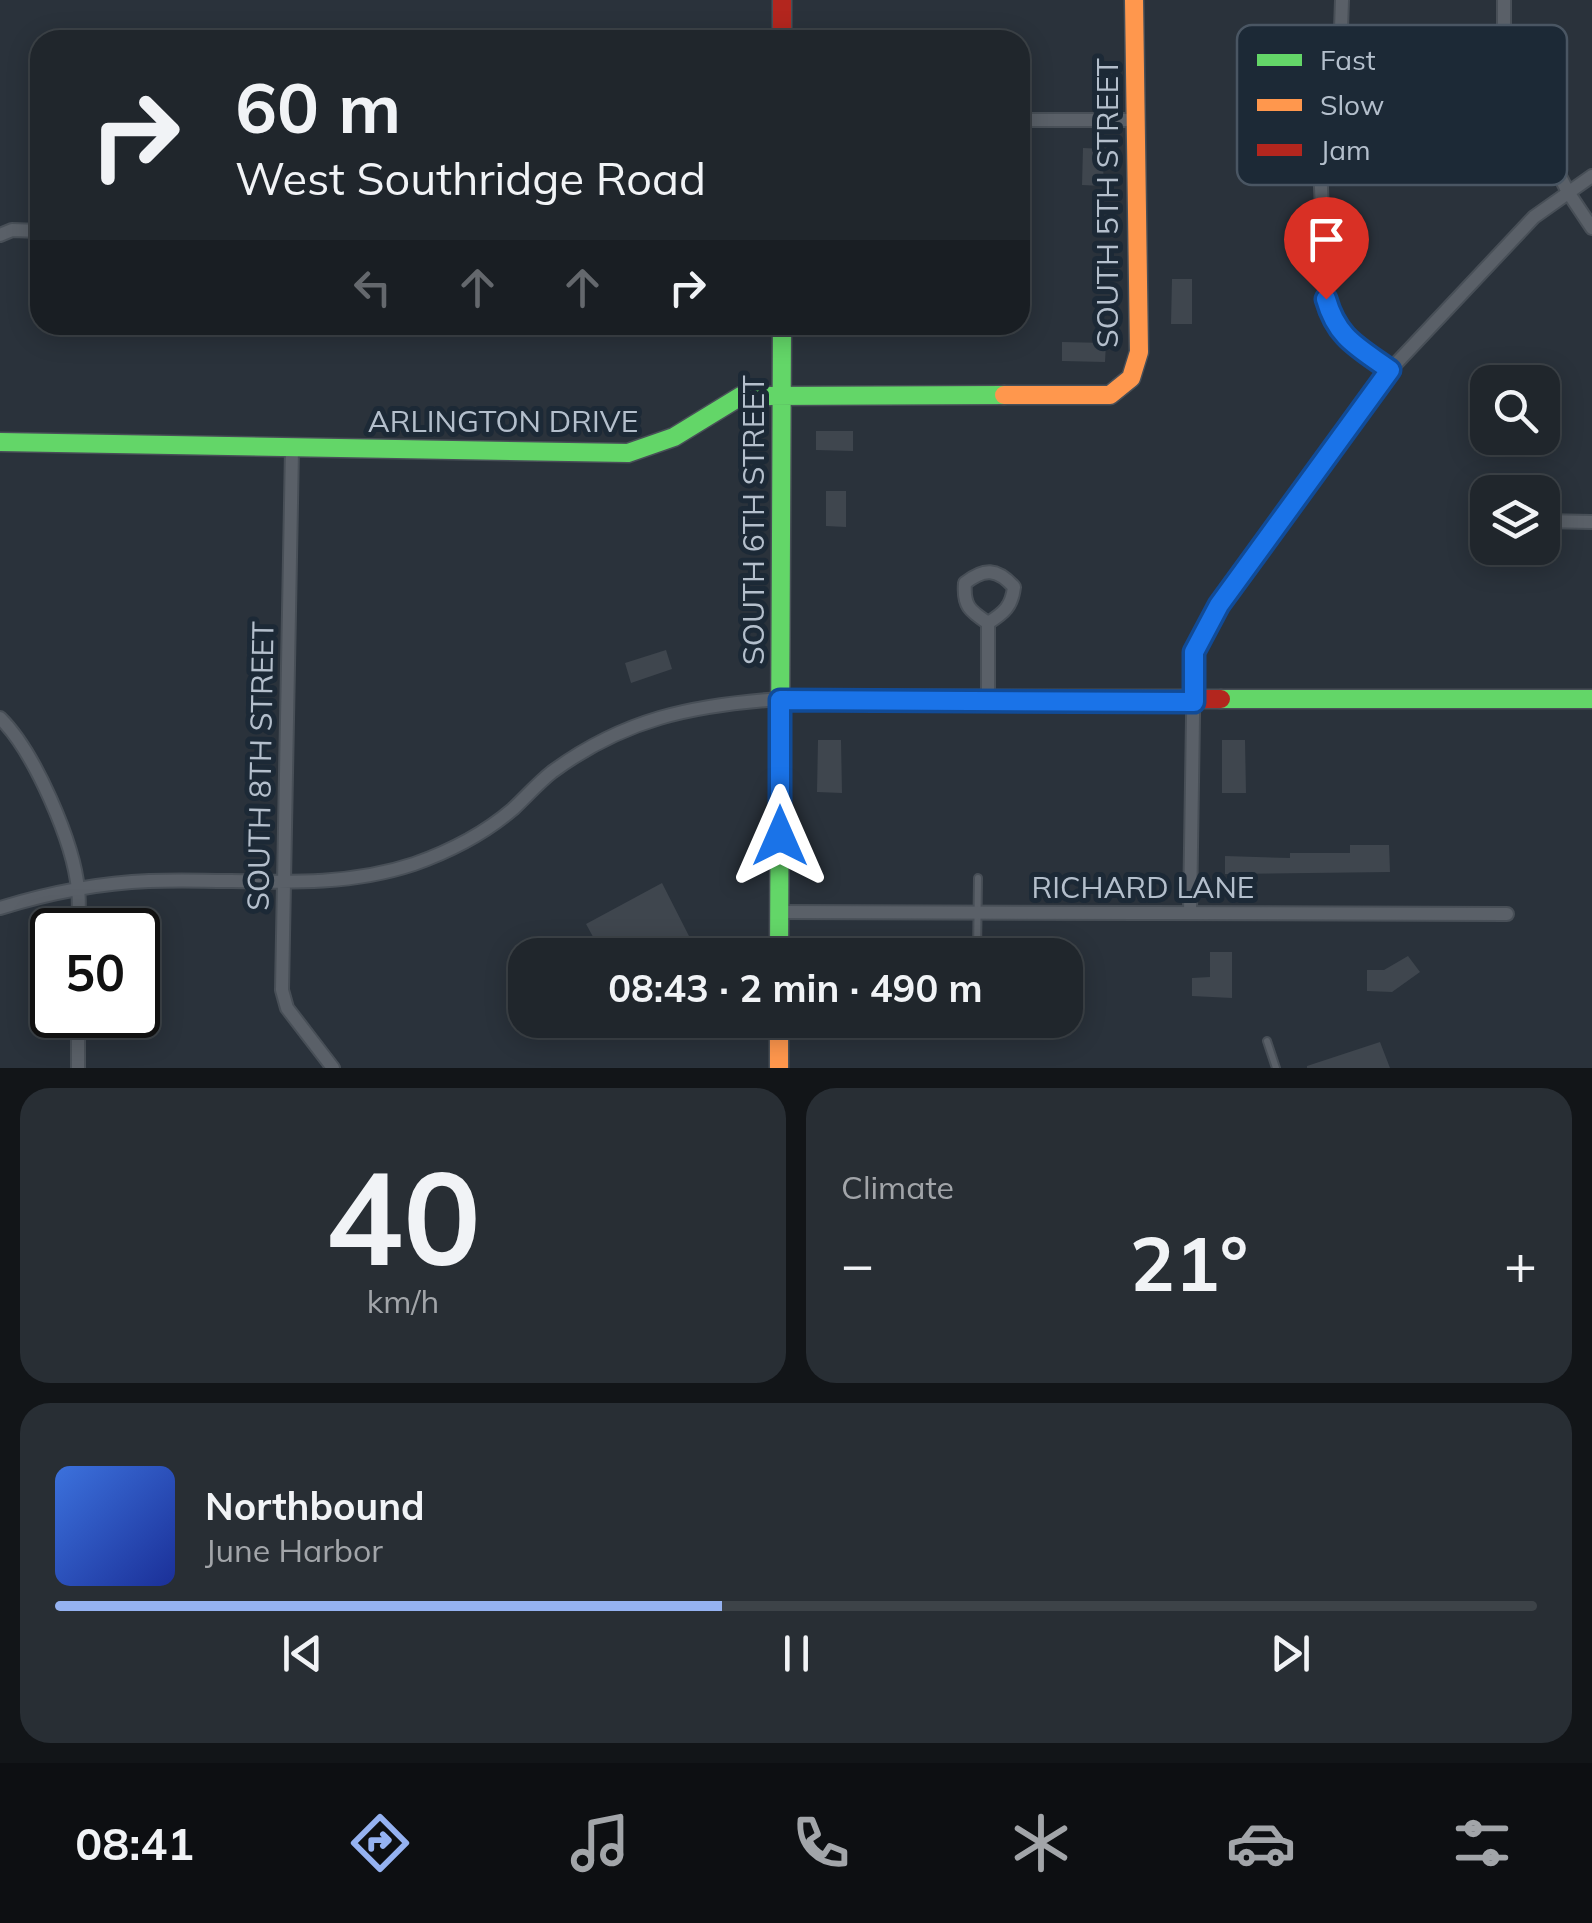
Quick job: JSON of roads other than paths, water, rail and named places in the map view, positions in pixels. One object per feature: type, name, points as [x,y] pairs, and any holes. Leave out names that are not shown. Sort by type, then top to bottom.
[{"type":"street","points":[[782,0],[782,30]]},
{"type":"street","name":"SOUTH 5TH STREET","points":[[1110,395],[1132,378],[1139,352],[1134,0]]},
{"type":"street","points":[[1341,25],[1342,0]]},
{"type":"street","points":[[1030,120],[1135,120]]},
{"type":"street","points":[[1190,913],[1194,652],[1219,605],[1390,370],[1534,216],[1592,176]]},
{"type":"street","points":[[1321,185],[1326,299],[1332,322],[1352,343],[1390,370]]},
{"type":"street","points":[[1564,185],[1592,228]]},
{"type":"street","points":[[0,234],[30,230]]},
{"type":"street","name":"SOUTH 6TH STREET","points":[[779,938],[782,335]]},
{"type":"street","name":"ARLINGTON DRIVE","points":[[0,442],[628,454],[669,442],[708,412],[741,396],[1110,395]]},
{"type":"street","name":"SOUTH 8TH STREET","points":[[292,449],[282,990],[293,1016],[333,1068]]},
{"type":"street","points":[[1560,522],[1592,522]]},
{"type":"street","points":[[988,622],[988,700]]},
{"type":"street","points":[[0,908],[78,888],[150,881],[284,883],[364,877],[415,864],[465,842],[510,812],[550,774],[604,738],[664,714],[724,703],[1592,699]]},
{"type":"street","points":[[0,718],[35,765],[61,830],[78,888],[78,908]]},
{"type":"street","name":"RICHARD LANE","points":[[779,912],[1507,914]]},
{"type":"street","points":[[78,1038],[78,1068]]},
{"type":"street","points":[[778,1068],[779,1038]]},
{"type":"lane","points":[[977,938],[978,878]]},
{"type":"lane","points":[[1266,1041],[1276,1068]]}]
